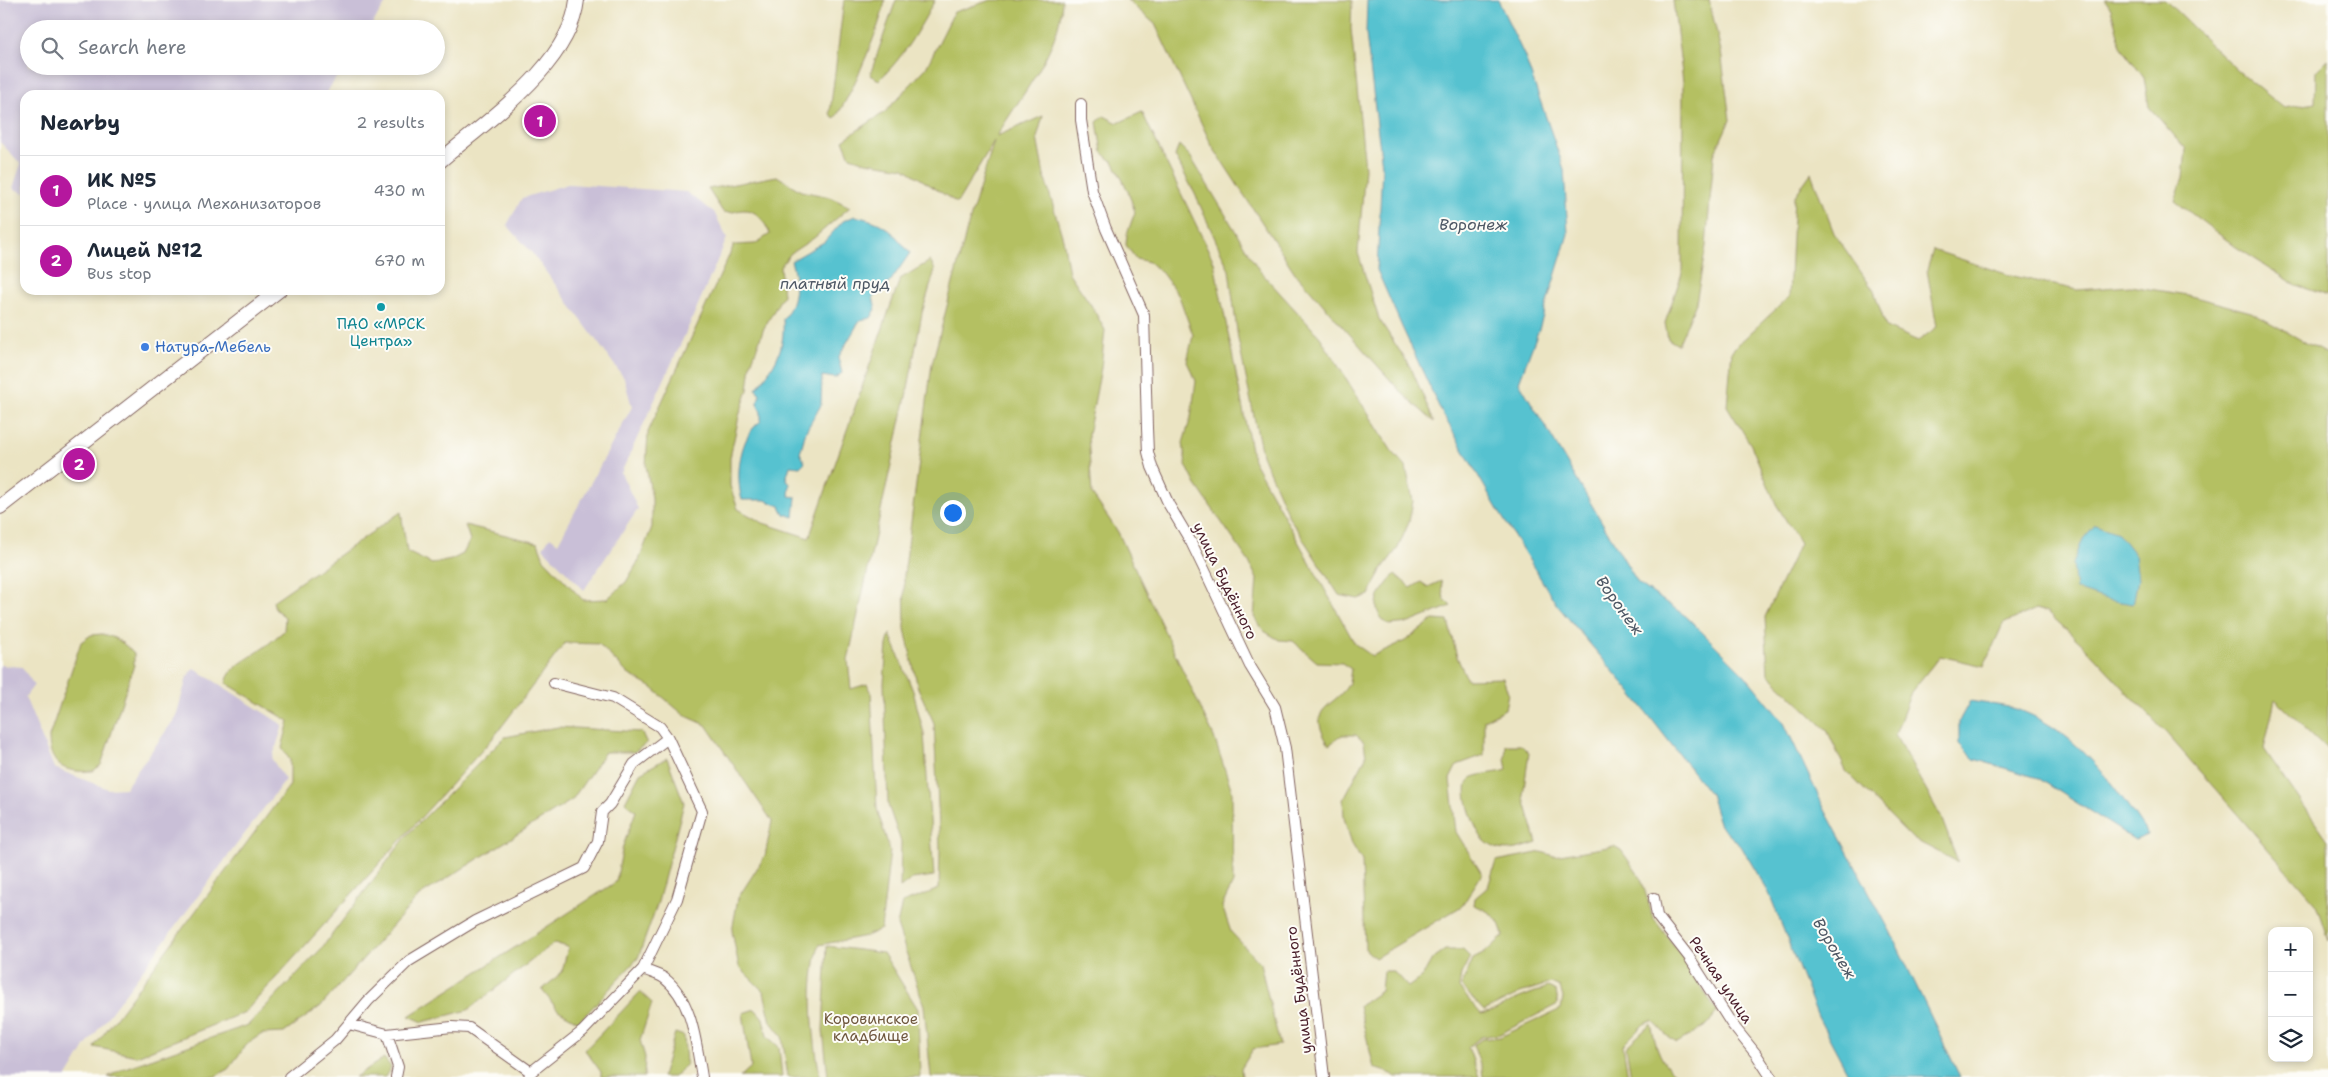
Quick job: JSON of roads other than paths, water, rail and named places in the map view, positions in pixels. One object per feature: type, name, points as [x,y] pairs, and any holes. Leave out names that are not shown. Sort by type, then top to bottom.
[{"type":"main road","points":[[445,157],[531,82],[546,66],[566,38],[577,0]]},
{"type":"main road","points":[[0,507],[273,295]]},
{"type":"street","name":"улица Будённого","points":[[1081,104],[1092,192],[1106,229],[1144,315],[1146,428],[1148,452],[1152,467],[1169,505],[1203,566],[1250,666],[1275,708],[1281,727],[1287,758],[1324,1077]]},
{"type":"street","points":[[349,1024],[387,1034],[423,1032],[452,1027],[469,1028],[530,1074],[583,1031],[643,969],[677,899],[702,811],[668,738],[660,727],[613,698],[554,683]]},
{"type":"street","points":[[289,1077],[335,1040],[368,1001],[409,961],[475,921],[584,868],[598,841],[602,812],[610,804],[634,764],[668,738]]},
{"type":"street","name":"Речная улица","points":[[1654,898],[1658,916],[1689,957],[1730,1023],[1756,1054],[1771,1077]]},
{"type":"street","points":[[643,969],[663,977],[678,991],[691,1022],[702,1077]]},
{"type":"street","points":[[387,1034],[398,1067],[396,1077]]},
{"type":"water","name":"Воронеж","points":[[1367,0],[1498,0],[1525,57],[1564,169],[1568,234],[1539,329],[1519,382],[1638,583],[1687,617],[1744,674],[1784,723],[1825,810],[1890,931],[1960,1077],[1850,1077],[1818,1017],[1769,893],[1741,846],[1720,826],[1710,794],[1629,690],[1557,605],[1498,510],[1441,411],[1377,270],[1382,166],[1366,34]]},
{"type":"water","name":"платный пруд","points":[[855,216],[874,221],[887,228],[910,253],[890,282],[873,297],[876,309],[871,318],[860,320],[838,358],[842,373],[835,378],[822,376],[821,405],[806,431],[800,453],[805,462],[800,467],[790,466],[786,479],[790,484],[789,496],[796,497],[794,517],[784,514],[780,506],[765,500],[742,500],[739,469],[743,447],[748,436],[761,421],[761,412],[757,404],[760,394],[756,389],[769,372],[777,357],[782,340],[783,319],[793,299],[795,276],[791,261],[824,242],[843,221]]},
{"type":"water","points":[[2095,525],[2118,533],[2135,555],[2138,579],[2133,604],[2109,600],[2076,589],[2073,564],[2083,539]]},
{"type":"water","points":[[1970,701],[2022,711],[2043,721],[2061,733],[2094,763],[2148,835],[2135,840],[2038,778],[1974,759],[1959,744],[1959,721]]},
{"type":"place","name":"ИК №5","points":[[540,121]]},
{"type":"place","name":"ПАО «МРСК Центра»","points":[[381,307]]},
{"type":"place","name":"Натура-Мебель","points":[[145,347]]},
{"type":"place","name":"Лицей №12","points":[[79,464]]},
{"type":"park label","name":"Коровинское кладбище","points":[[871,1028]]}]
